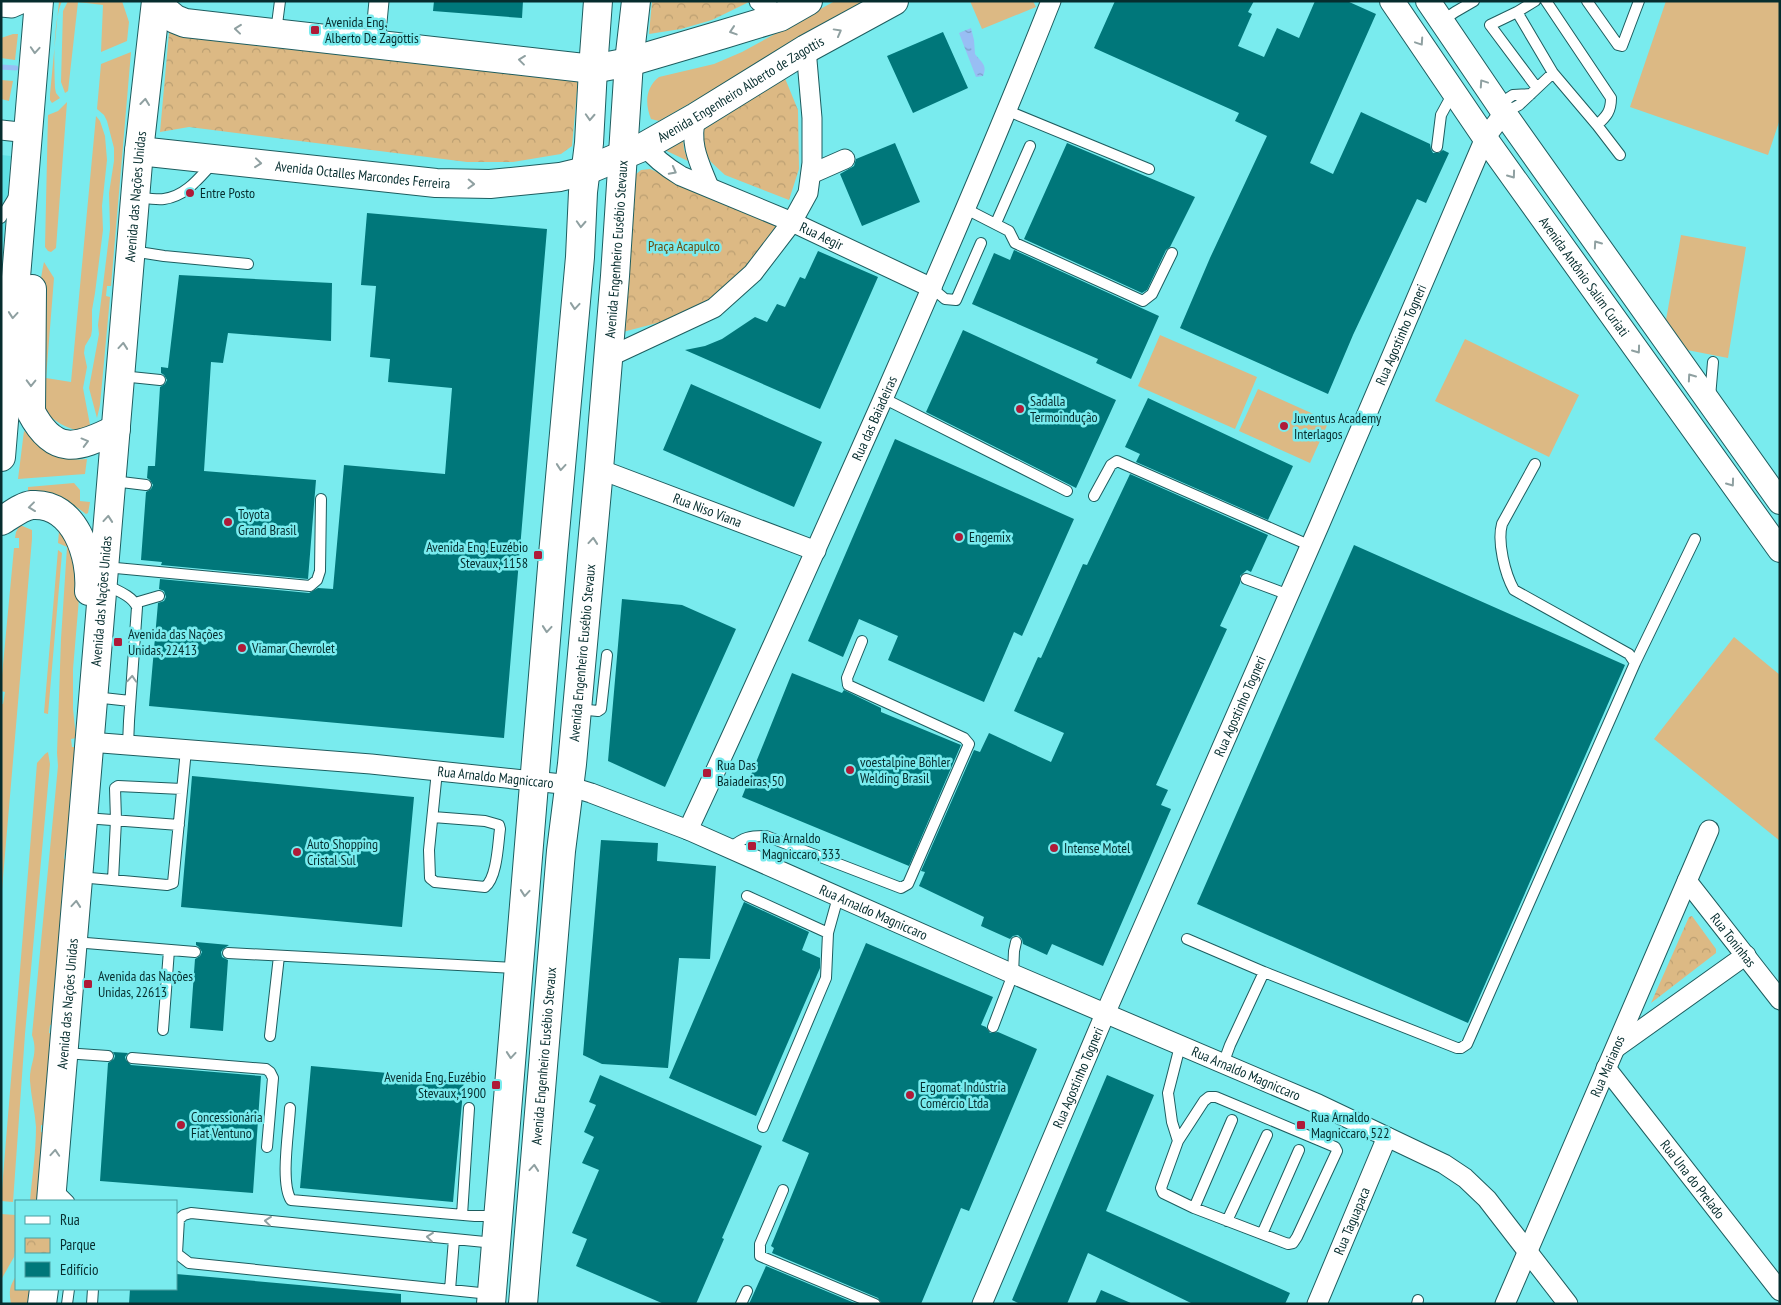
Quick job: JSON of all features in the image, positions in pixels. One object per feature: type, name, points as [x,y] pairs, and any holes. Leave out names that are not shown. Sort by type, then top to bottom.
[{"type":"main road","points":[[1,457],[39,1]]},
{"type":"main road","points":[[491,1293],[580,257],[598,1]]},
{"type":"main road","name":"Avenida Engenheiro Eusébio Stevaux","points":[[524,1297],[561,851],[570,785],[615,276],[634,150],[629,62],[636,1]]},
{"type":"main road","points":[[156,2],[171,16],[185,23],[593,69],[629,62],[769,9],[808,1]]},
{"type":"main road","name":"Avenida Engenheiro Alberto de Zagottis","points":[[585,171],[634,150],[696,117],[806,49],[894,1]]},
{"type":"main road","name":"Avenida das Nações Unidas","points":[[58,1196],[63,1052],[131,251],[156,2]]},
{"type":"main road","name":"Avenida Octalles Marcondes Ferreira","points":[[140,151],[436,182],[490,184],[560,176],[585,171]]},
{"type":"main road","points":[[24,187],[34,223],[32,248],[31,412],[39,428],[53,440],[67,445],[78,445],[91,441],[116,429]]},
{"type":"main road","points":[[580,257],[594,258],[602,261],[615,276]]},
{"type":"main road","points":[[1,521],[24,508],[32,506],[49,507],[64,515],[72,523],[85,551],[90,582],[82,674],[92,706]]},
{"type":"main road","points":[[498,1210],[515,1221],[524,1219],[530,1207]]},
{"type":"main road","points":[[491,1293],[494,1276],[498,1272],[511,1271],[522,1278],[524,1297]]},
{"type":"main road","points":[[42,1304],[44,1290]]},
{"type":"street","points":[[1,7],[12,8],[28,1]]},
{"type":"street","points":[[375,43],[379,1]]},
{"type":"street","name":"Rua das Baiadeiras","points":[[688,830],[816,550],[932,288],[1008,111],[1051,1]]},
{"type":"street","name":"Avenida Antônio Salim Curiati","points":[[1392,1],[1485,138],[1780,550]]},
{"type":"street","name":"Avenida Antônio Salim Curiati","points":[[1428,1],[1501,109],[1780,502]]},
{"type":"street","points":[[1435,65],[1458,46]]},
{"type":"street","points":[[609,357],[714,308],[753,273],[792,222],[808,193],[812,162],[812,118],[806,49]]},
{"type":"street","name":"Rua Agostinho Togneri","points":[[982,1304],[1105,1014],[1289,595],[1485,138],[1501,109]]},
{"type":"street","points":[[696,117],[693,129],[694,146],[709,187]]},
{"type":"street","points":[[1,130],[29,133]]},
{"type":"street","name":"Rua Aegir","points":[[634,150],[654,157],[665,167],[792,222],[932,288]]},
{"type":"street","points":[[811,174],[845,159]]},
{"type":"street","points":[[1553,233],[1577,216]]},
{"type":"street","name":"Rua Niso Viana","points":[[599,469],[816,550]]},
{"type":"street","name":"Rua Arnaldo Magniccaro","points":[[90,742],[371,764],[570,785],[730,848],[1012,974],[1318,1104],[1444,1164],[1465,1178],[1487,1199],[1568,1304]]},
{"type":"street","name":"Rua Marianos","points":[[1506,1304],[1710,830]]},
{"type":"street","name":"Rua Toninhas","points":[[1687,881],[1780,1000]]},
{"type":"street","points":[[1617,1047],[1746,956]]},
{"type":"street","name":"Rua Una do Prelado","points":[[1606,1068],[1780,1291]]},
{"type":"street","name":"Rua Taguapaca","points":[[1317,1304],[1387,1137]]},
{"type":"lane","points":[[276,33],[280,1]]},
{"type":"lane","points":[[1442,21],[1474,1]]},
{"type":"lane","points":[[1534,91],[1490,25],[1535,1]]},
{"type":"lane","points":[[1546,1],[1611,98],[1611,108],[1606,117],[1597,125]]},
{"type":"lane","points":[[1587,1],[1618,45],[1622,46],[1635,4]]},
{"type":"lane","points":[[1516,12],[1553,73],[1620,155]]},
{"type":"lane","points":[[1501,109],[1519,105],[1553,73]]},
{"type":"lane","points":[[1436,147],[1441,115],[1454,92]]},
{"type":"lane","points":[[1008,111],[1149,169]]},
{"type":"lane","points":[[996,223],[1030,146]]},
{"type":"lane","points":[[136,197],[163,200],[185,192],[195,184],[217,159]]},
{"type":"lane","points":[[1,218],[24,187]]},
{"type":"lane","points":[[966,209],[1009,231],[1015,244],[1143,301],[1152,294],[1172,253]]},
{"type":"lane","points":[[932,288],[946,299],[956,300],[981,243]]},
{"type":"lane","points":[[131,251],[248,264]]},
{"type":"lane","points":[[1709,403],[1713,362]]},
{"type":"lane","points":[[120,376],[160,380]]},
{"type":"lane","points":[[883,398],[1066,491]]},
{"type":"lane","points":[[1094,496],[1111,466],[1117,461],[1310,546]]},
{"type":"lane","points":[[1535,464],[1502,524],[1499,534],[1508,579],[1514,590],[1629,654],[1635,663]]},
{"type":"lane","points":[[112,481],[146,485]]},
{"type":"lane","points":[[103,576],[310,586],[317,580],[320,571],[320,499]]},
{"type":"lane","points":[[1187,939],[1264,972],[1457,1048],[1467,1044],[1635,663],[1695,539]]},
{"type":"lane","points":[[103,576],[129,597],[137,607],[128,745]]},
{"type":"lane","points":[[1246,579],[1289,595]]},
{"type":"lane","points":[[135,603],[158,596]]},
{"type":"lane","points":[[730,848],[750,836],[766,836],[902,888],[908,884],[969,744],[964,738],[848,685],[847,678],[862,641]]},
{"type":"lane","points":[[577,709],[600,709],[607,655]]},
{"type":"lane","points":[[92,706],[130,701]]},
{"type":"lane","points":[[78,876],[167,885],[173,882],[186,750]]},
{"type":"lane","points":[[433,817],[486,821],[499,825],[496,856],[492,877],[488,885],[485,887],[435,882],[430,878],[429,850],[437,771]]},
{"type":"lane","points":[[113,880],[116,788],[118,786],[182,789]]},
{"type":"lane","points":[[83,818],[179,826]]},
{"type":"lane","points":[[747,896],[828,933]]},
{"type":"lane","points":[[763,1127],[826,978],[828,933],[838,896]]},
{"type":"lane","points":[[73,942],[196,952]]},
{"type":"lane","points":[[993,1026],[1012,974],[1016,942]]},
{"type":"lane","points":[[163,1030],[170,950]]},
{"type":"lane","points":[[228,953],[519,968]]},
{"type":"lane","points":[[270,1036],[279,956]]},
{"type":"lane","points":[[1223,1064],[1230,1044],[1264,972]]},
{"type":"lane","points":[[1178,1141],[1172,1122],[1168,1093],[1180,1046]]},
{"type":"lane","points":[[63,1052],[108,1056]]},
{"type":"lane","points":[[132,1058],[266,1069],[273,1078],[267,1147]]},
{"type":"lane","points":[[1209,1097],[1216,1097],[1335,1147],[1337,1151],[1292,1243],[1288,1244],[1194,1208],[1163,1193],[1161,1188],[1178,1141],[1204,1101],[1209,1097]]},
{"type":"lane","points":[[290,1108],[285,1176],[288,1196],[291,1200],[462,1215],[498,1210]]},
{"type":"lane","points":[[462,1215],[469,1108]]},
{"type":"lane","points":[[1194,1208],[1232,1120]]},
{"type":"lane","points":[[1227,1221],[1266,1135]]},
{"type":"lane","points":[[1262,1234],[1298,1150]]},
{"type":"lane","points":[[783,1190],[760,1244],[760,1256],[875,1304]]},
{"type":"lane","points":[[178,1219],[191,1213],[496,1243]]},
{"type":"lane","points":[[450,1290],[454,1239]]},
{"type":"lane","points":[[178,1255],[189,1263],[491,1293]]},
{"type":"lane","points":[[67,1304],[69,1290]]},
{"type":"lane","points":[[92,1304],[94,1290]]},
{"type":"lane","points":[[741,1304],[747,1290]]},
{"type":"shaded area","points":[[1,155],[11,156],[1,273]]},
{"type":"green space","points":[[59,1],[62,1],[59,10],[57,18]]},
{"type":"green space","points":[[68,1],[122,1],[129,22],[127,41],[101,52],[103,5],[78,2],[68,91],[65,93],[61,82],[63,11]]},
{"type":"green space","points":[[652,1],[749,2],[712,20],[681,29],[649,34]]},
{"type":"green space","points":[[835,1],[871,1],[659,121],[651,119],[647,102],[648,96],[651,86],[659,77],[714,64],[742,52]]},
{"type":"green space","points":[[970,1],[1033,1],[1036,7],[982,29]]},
{"type":"green space","points":[[1666,1],[1780,1],[1780,119],[1768,155],[1630,107]]},
{"type":"green space","points":[[170,22],[578,80],[572,146],[561,154],[513,162],[467,162],[189,127],[160,132]]},
{"type":"green space","points":[[18,34],[15,60],[1,58],[1,38]]},
{"type":"green space","points":[[55,45],[55,88],[60,98],[52,103],[50,94]]},
{"type":"green space","points":[[131,52],[111,286],[107,286],[106,296],[110,297],[100,405],[97,418],[89,388],[99,334],[98,325],[110,229],[109,193],[114,161],[114,148],[107,121],[104,115],[97,109],[101,64]]},
{"type":"green space","points":[[782,71],[798,110],[799,169],[789,200],[725,175],[711,162],[701,146],[703,130],[709,115]]},
{"type":"green space","points":[[1,80],[13,81],[9,101],[1,99]]},
{"type":"green space","points":[[67,102],[56,248],[51,252],[45,247],[48,115],[58,111]]},
{"type":"green space","points":[[96,116],[100,121],[105,136],[107,160],[102,206],[103,230],[92,310],[92,330],[84,353],[87,367],[83,388],[90,425],[79,431],[61,424],[49,415],[41,403],[36,390],[35,359],[40,286],[44,262],[54,278],[46,378],[71,382]]},
{"type":"green space","points":[[683,138],[688,161],[654,145]]},
{"type":"green space","name":"Praça Acapulco","points":[[650,169],[779,225],[750,268],[705,303],[661,322],[619,333],[634,176],[641,170]]},
{"type":"green space","points":[[1681,235],[1746,247],[1728,358],[1687,350],[1666,320]]},
{"type":"green space","points":[[1160,335],[1257,377],[1235,429],[1138,386]]},
{"type":"green space","points":[[1465,339],[1579,395],[1549,457],[1435,401]]},
{"type":"green space","name":"Juventus Academy Interlagos","points":[[1258,389],[1329,421],[1310,463],[1239,431]]},
{"type":"green space","points":[[24,431],[60,456],[87,459],[85,474],[18,479]]},
{"type":"green space","points":[[74,483],[80,490],[80,501],[90,502],[88,513],[86,514],[73,504],[59,497],[36,491],[28,491],[28,487]]},
{"type":"green space","points":[[20,525],[32,530],[32,539],[1,901],[1,704],[3,704],[5,692],[1,691],[1,686],[14,548],[19,548],[19,538],[15,538]]},
{"type":"green space","points":[[59,531],[68,537],[80,587],[73,669],[73,709],[76,738],[71,739],[72,747],[76,747],[69,850],[65,850],[64,859],[68,860],[54,1025],[50,1025],[49,1033],[54,1034],[45,1126],[41,1125],[41,1132],[45,1133],[39,1200],[30,1200],[36,1127],[30,1081],[34,1054],[32,1035],[58,766],[61,639],[67,547],[58,543]]},
{"type":"green space","points":[[58,550],[62,553],[48,714],[44,713]]},
{"type":"green space","points":[[1734,637],[1780,675],[1780,841],[1654,739]]},
{"type":"green space","points":[[48,752],[50,764],[25,1034],[13,1202],[1,1201],[37,763]]},
{"type":"green space","points":[[1692,916],[1716,949],[1716,953],[1651,1003],[1689,917]]},
{"type":"green space","points":[[1,1214],[15,1215],[14,1257],[1,1280]]},
{"type":"green space","points":[[15,1278],[15,1290],[33,1290],[30,1304],[11,1304],[10,1290]]},
{"type":"water","points":[[971,28],[975,54],[985,69],[983,76],[976,77],[959,33]]},
{"type":"building","points":[[434,1],[523,1],[522,18],[433,11]]},
{"type":"building","points":[[1115,1],[1254,1],[1248,12],[1252,14],[1238,46],[1264,57],[1277,28],[1299,38],[1315,1],[1347,1],[1376,14],[1310,163],[1333,174],[1361,112],[1430,144],[1433,153],[1439,153],[1443,150],[1449,153],[1426,203],[1417,199],[1353,335],[1328,394],[1180,328],[1210,258],[1267,136],[1235,121],[1239,113],[1094,48]]},
{"type":"building","points":[[943,32],[968,88],[913,113],[887,56]]},
{"type":"building","points":[[895,143],[920,202],[862,226],[840,174],[854,166],[856,159]]},
{"type":"building","points":[[1067,143],[1195,197],[1147,290],[1142,293],[1024,239]]},
{"type":"building","points":[[367,213],[547,229],[504,738],[149,706],[158,603],[164,601],[166,597],[164,591],[159,589],[160,579],[309,593],[318,588],[333,589],[344,465],[445,474],[452,388],[388,382],[390,359],[370,357],[376,286],[361,285]]},
{"type":"building","points":[[1014,250],[1159,316],[1131,379],[1096,363],[1098,359],[972,304],[994,253],[1010,260]]},
{"type":"building","points":[[818,251],[878,277],[820,409],[685,350],[705,346],[722,339],[755,317],[767,322],[777,304],[785,307],[800,277],[805,279]]},
{"type":"building","points":[[179,275],[332,283],[331,341],[228,333],[223,363],[211,362],[204,471],[316,480],[308,579],[161,565],[162,562],[141,560],[146,492],[153,485],[147,478],[148,466],[155,466],[160,387],[167,380],[161,373],[161,367],[168,368]]},
{"type":"building","name":"Sadalla Termoindução","points":[[963,330],[1116,400],[1076,488],[926,412]]},
{"type":"building","points":[[691,384],[822,442],[794,507],[663,450]]},
{"type":"building","points":[[1148,398],[1293,466],[1268,520],[1136,462],[1140,454],[1125,447]]},
{"type":"building","name":"Engemix","points":[[895,439],[1074,519],[1022,636],[1014,632],[984,702],[888,660],[898,636],[859,619],[843,657],[808,641]]},
{"type":"building","points":[[1130,474],[1268,535],[1251,572],[1247,570],[1240,576],[1240,583],[1220,626],[1227,629],[1156,785],[1168,790],[1161,805],[1171,809],[1103,966],[1052,944],[1047,955],[1023,944],[1022,939],[1018,935],[1010,939],[981,926],[984,917],[919,886],[925,872],[921,871],[974,750],[980,752],[989,733],[1051,762],[1064,733],[1014,711],[1038,657],[1041,658],[1083,564],[1087,565]]},
{"type":"building","points":[[1354,545],[1625,665],[1468,1023],[1197,904]]},
{"type":"building","points":[[622,599],[682,605],[736,629],[665,787],[608,761]]},
{"type":"building","name":"voestalpine Böhler Welding Brasil","points":[[792,673],[842,693],[844,690],[881,708],[881,712],[961,745],[909,866],[742,797]]},
{"type":"building","name":"Auto Shopping Cristal Sul","points":[[192,776],[414,797],[402,927],[181,907]]},
{"type":"building","points":[[601,840],[658,843],[657,861],[716,866],[710,959],[679,958],[668,1068],[602,1064],[583,1055]]},
{"type":"building","points":[[744,902],[809,932],[802,950],[820,958],[820,968],[756,1116],[669,1078]]},
{"type":"building","points":[[196,942],[229,945],[221,952],[222,957],[228,960],[223,1031],[190,1028],[195,959],[202,952],[196,945]]},
{"type":"building","name":"Ergomat Indústria Comércio Ltda","points":[[866,943],[993,997],[981,1025],[986,1027],[990,1033],[998,1032],[1037,1049],[969,1211],[961,1208],[921,1304],[882,1304],[878,1298],[772,1253],[774,1248],[771,1246],[809,1153],[782,1141]]},
{"type":"building","name":"Concessionária Fiat Ventuno","points":[[113,1052],[128,1053],[125,1057],[131,1065],[261,1076],[253,1193],[100,1181],[108,1063],[114,1059]]},
{"type":"building","points":[[311,1066],[464,1080],[453,1202],[300,1188]]},
{"type":"building","points":[[600,1075],[762,1146],[696,1304],[664,1304],[576,1266],[587,1239],[572,1233],[599,1170],[582,1163],[594,1137],[584,1132],[596,1105],[589,1102]]},
{"type":"building","points":[[1107,1075],[1154,1095],[1106,1211],[1290,1293],[1285,1304],[1193,1304],[1088,1253],[1067,1304],[1020,1304],[1012,1300]]},
{"type":"building","points":[[766,1266],[857,1304],[749,1304]]},
{"type":"building","points":[[178,1274],[401,1294],[401,1304],[129,1304],[130,1290],[178,1290]]},
{"type":"building","points":[[1101,1290],[1133,1304],[1095,1304]]},
{"type":"waterway","points":[[1,67],[16,68]]},
{"type":"place","name":"Avenida Eng. Alberto De Zagottis","points":[[315,30]]},
{"type":"place","name":"Entre Posto","points":[[190,193]]},
{"type":"place","name":"Sadalla Termoindução","points":[[1020,409]]},
{"type":"place","name":"Juventus Academy Interlagos","points":[[1284,426]]},
{"type":"place","name":"Toyota Grand Brasil","points":[[228,522]]},
{"type":"place","name":"Engemix","points":[[959,537]]},
{"type":"place","name":"Avenida Eng. Euzébio Stevaux, 1158","points":[[538,555]]},
{"type":"place","name":"Avenida das Nações Unidas, 22413","points":[[118,642]]},
{"type":"place","name":"Viamar Chevrolet","points":[[242,648]]},
{"type":"place","name":"voestalpine Böhler Welding Brasil","points":[[850,770]]},
{"type":"place","name":"Rua Das Baiadeiras, 50","points":[[707,773]]},
{"type":"place","name":"Rua Arnaldo Magniccaro, 333","points":[[752,846]]},
{"type":"place","name":"Intense Motel","points":[[1054,848]]},
{"type":"place","name":"Auto Shopping Cristal Sul","points":[[297,852]]},
{"type":"place","name":"Avenida das Nações Unidas, 22613","points":[[88,984]]},
{"type":"place","name":"Avenida Eng. Euzébio Stevaux, 1900","points":[[496,1085]]},
{"type":"place","name":"Ergomat Indústria Comércio Ltda","points":[[910,1095]]},
{"type":"place","name":"Concessionária Fiat Ventuno","points":[[181,1125]]},
{"type":"place","name":"Rua Arnaldo Magniccaro, 522","points":[[1301,1125]]}]
